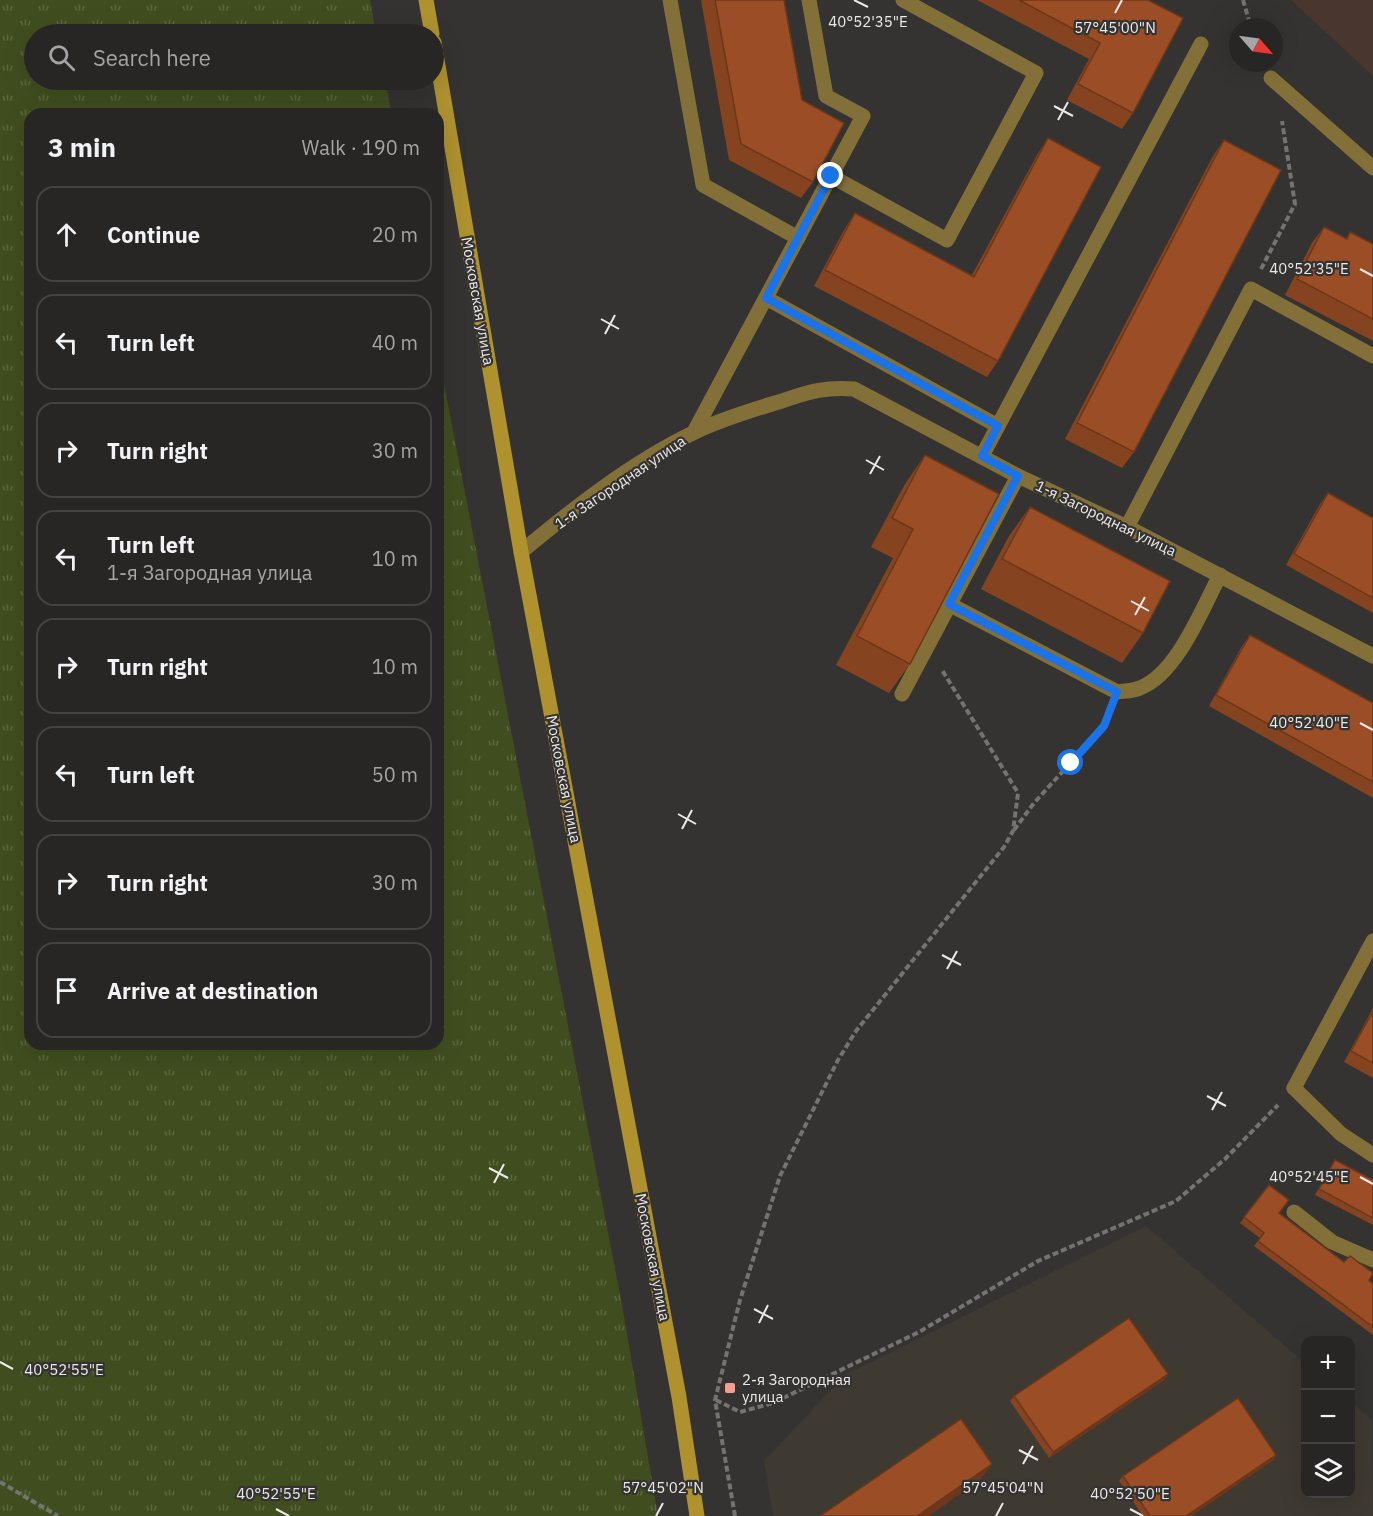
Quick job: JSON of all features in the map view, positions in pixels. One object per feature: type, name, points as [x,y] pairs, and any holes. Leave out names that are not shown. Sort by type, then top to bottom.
[{"type":"main road","points":[[426,0],[430,24]]},
{"type":"main road","name":"Московская улица","points":[[442,90],[521,552],[679,1397],[697,1516]]},
{"type":"street","points":[[670,0],[703,185],[798,238]]},
{"type":"street","points":[[694,432],[863,116],[826,96],[809,0]]},
{"type":"street","points":[[831,176],[947,240],[1036,73],[903,0]]},
{"type":"street","points":[[982,456],[1201,44]]},
{"type":"street","points":[[1271,78],[1373,168]]},
{"type":"street","points":[[1127,527],[1251,289],[1373,356]]},
{"type":"street","points":[[766,298],[998,426]]},
{"type":"street","name":"1-я Загородная улица","points":[[521,552],[564,516],[600,491],[694,432],[829,386],[854,389],[1018,476],[1127,527],[1373,656]]},
{"type":"street","points":[[902,694],[1018,476]]},
{"type":"street","points":[[949,604],[1117,692],[1140,688],[1162,673],[1183,646],[1220,575]]},
{"type":"street","points":[[1373,940],[1294,1088],[1341,1134],[1373,1155]]},
{"type":"street","points":[[1358,969],[1373,976]]},
{"type":"street","points":[[1294,1212],[1332,1242],[1373,1260]]},
{"type":"path","points":[[1243,0],[1248,18]]},
{"type":"path","points":[[1251,289],[1294,204],[1281,118]]},
{"type":"path","points":[[927,646],[1018,793],[1013,831]]},
{"type":"path","points":[[735,1516],[715,1400],[740,1300],[780,1176],[838,1060],[856,1030],[1004,847],[1034,803],[1104,726],[1117,692]]},
{"type":"path","points":[[715,1400],[740,1412],[772,1404],[919,1332],[1038,1261],[1176,1201],[1225,1159],[1294,1088]]},
{"type":"path","points":[[0,1482],[57,1516]]},
{"type":"shaded area","points":[[1291,0],[1373,0],[1373,76]]},
{"type":"shaded area","points":[[1146,1226],[1301,1360],[1301,1498],[1355,1498],[1355,1405],[1372,1420],[1373,1516],[773,1516],[764,1461],[845,1375]]},
{"type":"green space","points":[[0,0],[370,0],[374,24],[24,24],[24,90],[387,90],[391,108],[24,108],[24,1050],[444,1050],[444,384],[622,1305],[658,1516],[0,1516]]},
{"type":"building","points":[[715,0],[784,0],[802,100],[844,123],[813,182],[741,144]]},
{"type":"building","points":[[1019,0],[1148,0],[1183,18],[1133,113],[1078,84],[1100,43]]},
{"type":"building","points":[[1048,138],[1101,167],[998,361],[825,270],[855,213],[974,277]]},
{"type":"building","points":[[1224,140],[1281,170],[1134,452],[1077,423]]},
{"type":"building","points":[[1324,227],[1347,239],[1350,232],[1373,244],[1373,319],[1297,279]]},
{"type":"building","points":[[925,455],[999,494],[910,664],[857,636],[913,529],[892,518]]},
{"type":"building","points":[[1328,493],[1373,518],[1373,598],[1294,554]]},
{"type":"building","points":[[1030,507],[1170,581],[1143,633],[1002,559]]},
{"type":"building","points":[[1250,635],[1373,703],[1373,782],[1216,695]]},
{"type":"building","points":[[1373,1011],[1373,1063],[1351,1051]]},
{"type":"building","points":[[1335,1160],[1373,1180],[1373,1218],[1319,1189]]},
{"type":"building","points":[[1269,1185],[1289,1200],[1279,1213],[1344,1262],[1350,1256],[1373,1273],[1369,1280],[1373,1284],[1373,1327],[1258,1241],[1264,1233],[1244,1217]]},
{"type":"building","points":[[1129,1318],[1168,1374],[1053,1452],[1014,1396]]},
{"type":"building","points":[[1238,1398],[1276,1455],[1186,1516],[1150,1516],[1123,1476]]},
{"type":"building","points":[[961,1419],[992,1464],[917,1516],[820,1516]]},
{"type":"place","name":"2-я Загородная улица","points":[[730,1388]]},
{"type":"route","points":[[831,176],[766,298],[998,426],[982,456],[1018,476],[949,604],[1117,692],[1104,726],[1071,763]]}]
